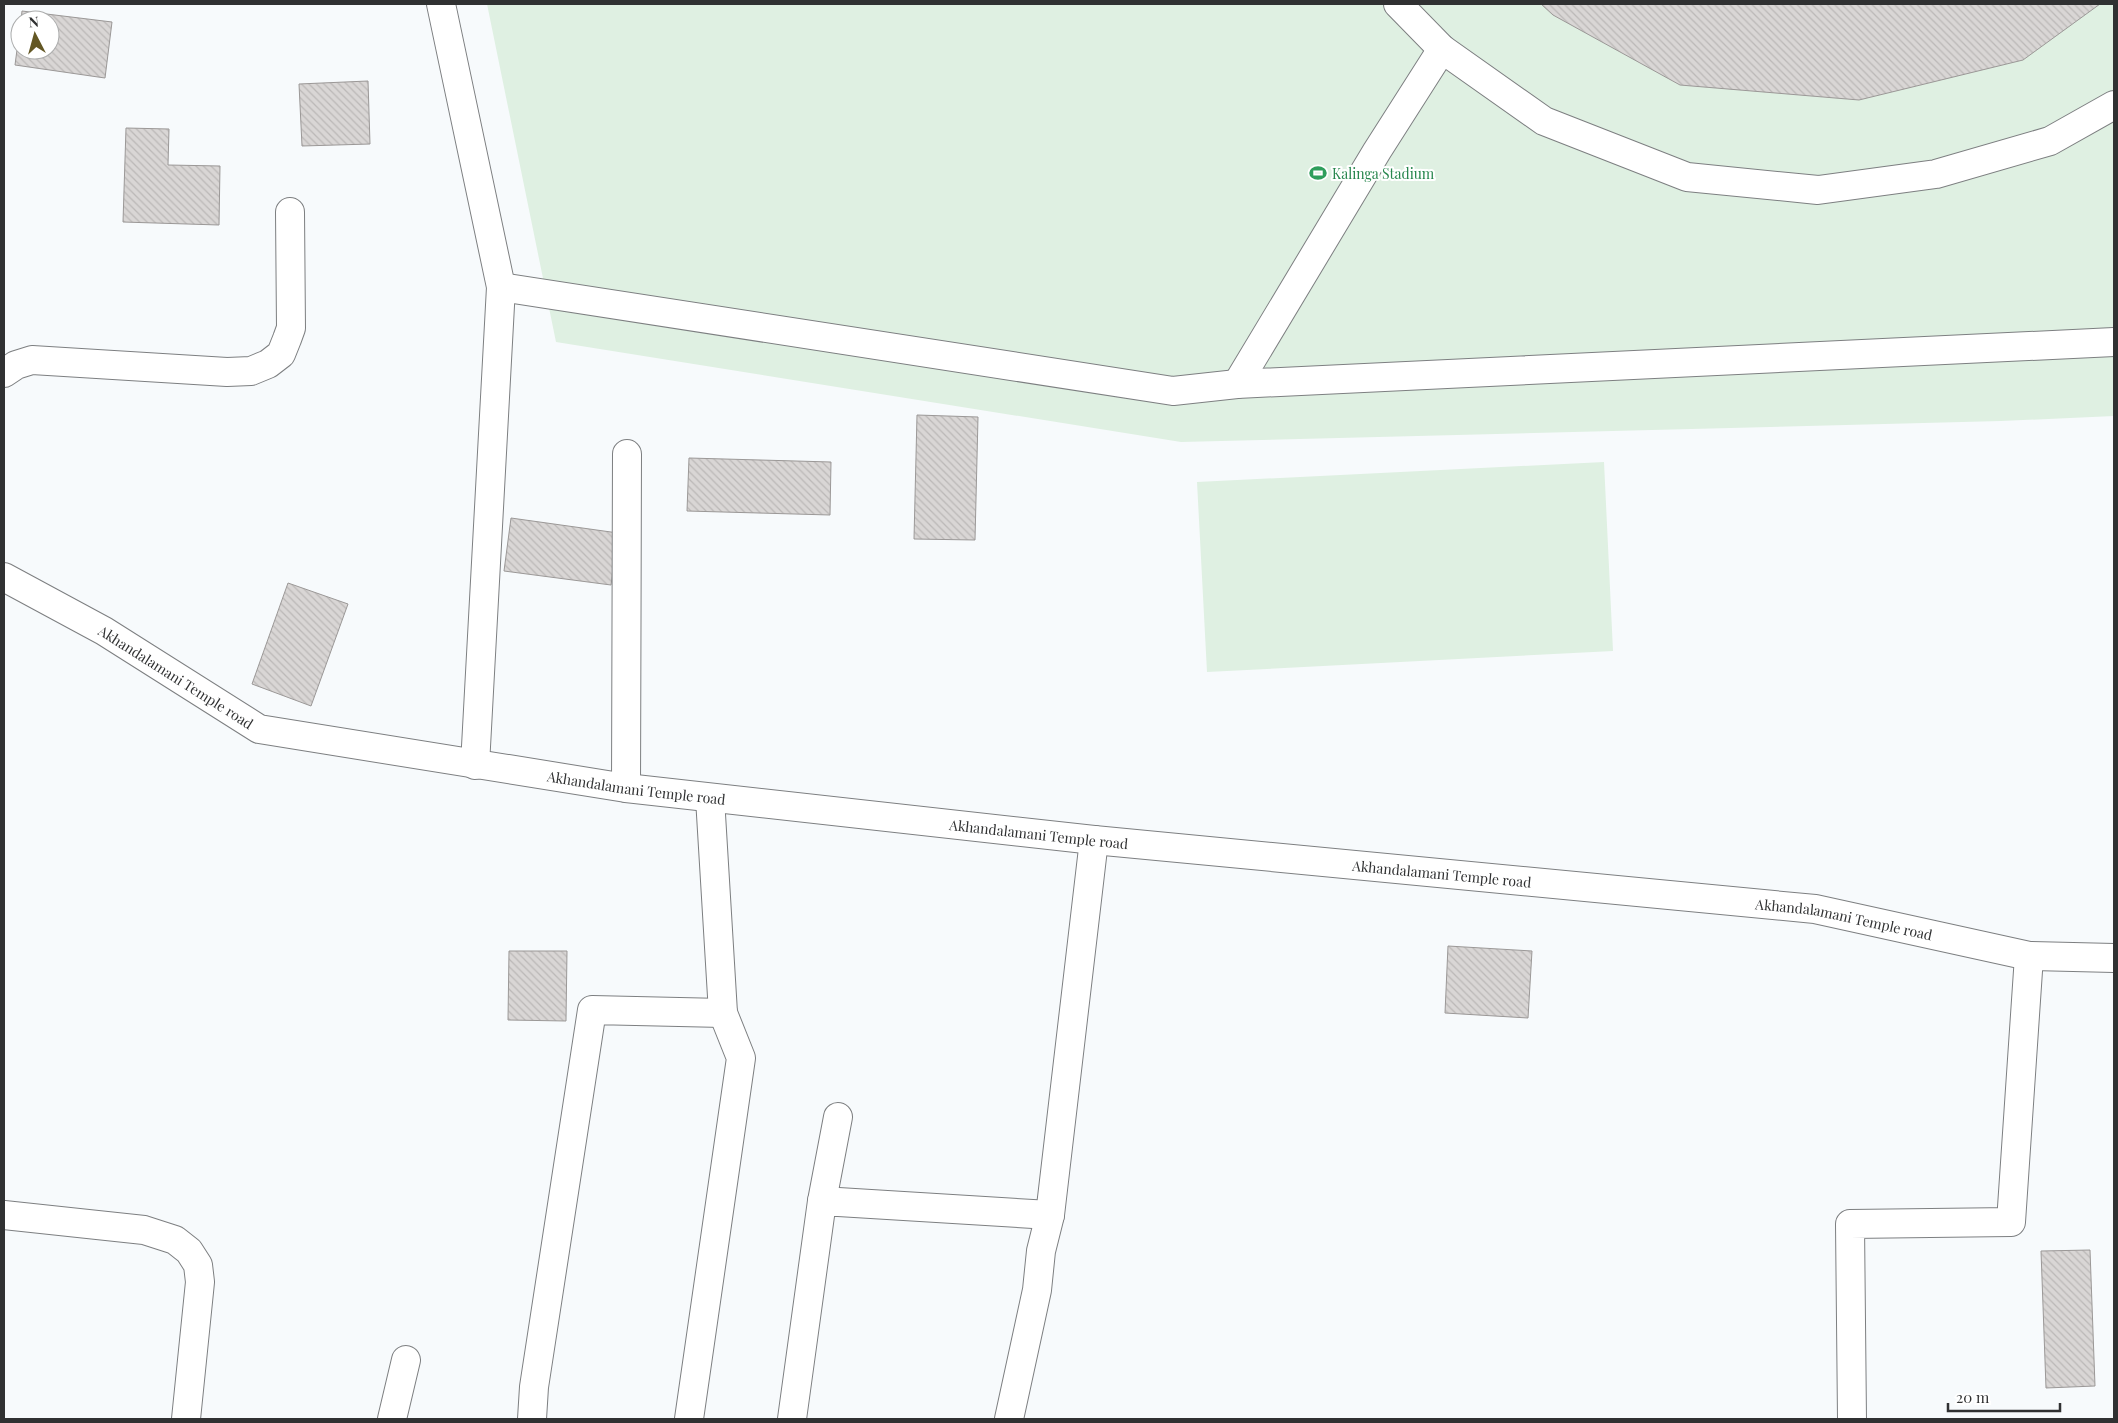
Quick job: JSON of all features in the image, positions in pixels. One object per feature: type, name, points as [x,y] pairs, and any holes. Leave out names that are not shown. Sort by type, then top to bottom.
[{"type":"street","points":[[441,4],[501,287],[476,765]]},
{"type":"street","points":[[1398,4],[1442,49],[1544,121],[1687,177],[1818,190],[1936,174],[2050,141],[2114,105]]},
{"type":"street","points":[[1237,384],[1442,49]]},
{"type":"street","points":[[4,373],[16,365],[32,360],[227,372],[251,370],[268,364],[281,354],[291,328],[290,212]]},
{"type":"street","points":[[501,287],[1173,391],[1237,384],[2114,342]]},
{"type":"street","points":[[626,788],[628,454]]},
{"type":"street","name":"Akhandalamani Temple road","points":[[4,577],[104,631],[259,729],[626,788],[1094,840],[1815,909],[2029,956],[2114,958]]},
{"type":"street","points":[[689,1419],[741,1058],[723,1013],[710,798]]},
{"type":"street","points":[[1010,1419],[1037,1290],[1041,1250],[1050,1215],[1094,840]]},
{"type":"street","points":[[1852,1419],[1850,1224],[2011,1222],[2029,956]]},
{"type":"street","points":[[532,1419],[535,1377],[592,1010],[723,1013]]},
{"type":"street","points":[[792,1419],[822,1201],[838,1117]]},
{"type":"street","points":[[822,1201],[1050,1215]]},
{"type":"street","points":[[4,1215],[144,1230],[175,1240],[189,1251],[198,1265],[200,1282],[186,1419]]},
{"type":"street","points":[[392,1419],[406,1360]]},
{"type":"green space","name":"Kalinga Stadium","points":[[487,4],[2114,4],[2114,416],[2001,421],[1181,442],[556,342]]},
{"type":"green space","points":[[1604,462],[1613,651],[1207,672],[1197,482]]},
{"type":"building","points":[[1541,4],[2100,4],[2023,60],[1859,100],[1680,85],[1553,15]]},
{"type":"building","points":[[60,16],[112,22],[105,78],[15,65],[16,60],[60,60]]},
{"type":"building","points":[[368,81],[370,144],[302,146],[299,84]]},
{"type":"building","points":[[126,128],[169,129],[168,165],[220,166],[219,225],[123,222]]},
{"type":"building","points":[[917,415],[978,417],[975,540],[914,539]]},
{"type":"building","points":[[689,458],[831,462],[830,515],[687,511]]},
{"type":"building","points":[[511,518],[618,533],[611,585],[504,571]]},
{"type":"building","points":[[288,583],[348,604],[311,706],[252,684]]},
{"type":"building","points":[[1448,946],[1532,951],[1528,1018],[1445,1013]]},
{"type":"building","points":[[509,951],[567,951],[566,1021],[508,1020]]},
{"type":"building","points":[[2090,1250],[2095,1386],[2046,1388],[2041,1251]]},
{"type":"place","name":"Kalinga Stadium","points":[[1318,173]]}]
